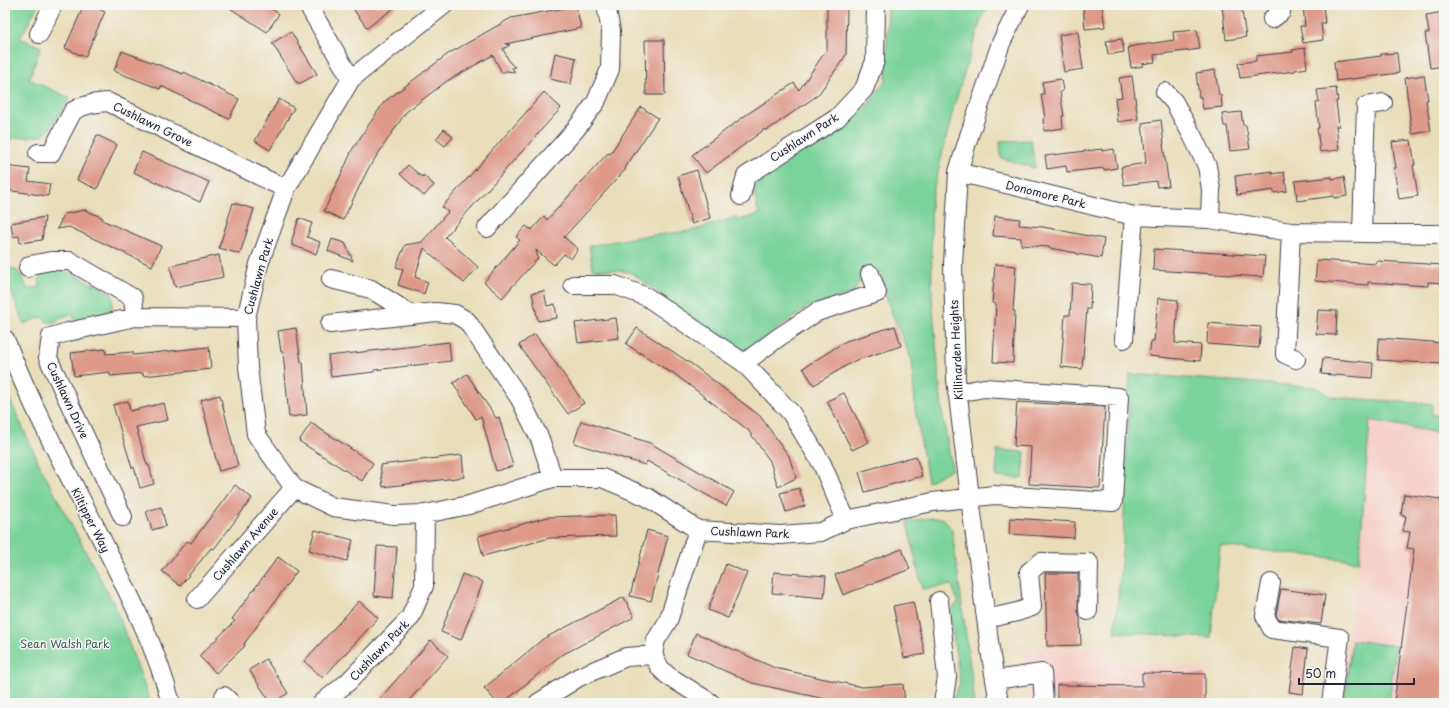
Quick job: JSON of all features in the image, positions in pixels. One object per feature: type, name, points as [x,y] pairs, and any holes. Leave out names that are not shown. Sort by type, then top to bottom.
[{"type":"street","points":[[39,34],[53,5]]},
{"type":"street","points":[[308,5],[351,79]]},
{"type":"street","name":"Cushlawn Park","points":[[444,5],[351,79],[286,189],[259,264],[246,318],[248,367],[256,434],[294,488],[333,507],[394,515],[425,514],[470,505],[553,478],[602,478],[647,497],[698,530],[780,535],[821,532],[846,520],[933,502],[994,495],[1113,502],[1119,397],[984,388],[957,393]]},
{"type":"street","points":[[487,228],[576,129],[596,102],[610,69],[610,31],[606,5]]},
{"type":"street","name":"Cushlawn Park","points":[[741,196],[746,176],[837,118],[864,89],[875,61],[876,5]]},
{"type":"street","name":"Killinarden Heights","points":[[999,703],[986,619],[957,393],[953,264],[958,172],[1001,43],[1020,5]]},
{"type":"street","points":[[1165,92],[1174,102],[1207,166],[1211,189],[1210,219]]},
{"type":"street","name":"Cushlawn Grove","points":[[38,153],[51,153],[74,111],[91,103],[108,102],[286,189]]},
{"type":"street","points":[[1362,233],[1366,106],[1383,103]]},
{"type":"street","name":"Donomore Park","points":[[958,172],[1134,216],[1210,219],[1291,232],[1444,234]]},
{"type":"street","points":[[1124,339],[1134,216]]},
{"type":"street","points":[[1291,232],[1285,354],[1296,359]]},
{"type":"street","points":[[28,268],[30,265],[51,261],[70,261],[133,298],[135,317]]},
{"type":"street","points":[[744,363],[779,337],[817,312],[877,293],[870,274]]},
{"type":"street","points":[[331,279],[371,289],[412,315]]},
{"type":"street","points":[[573,285],[615,285],[647,297],[744,363],[791,413],[822,464],[846,520]]},
{"type":"street","points":[[330,324],[436,312],[455,314],[467,321],[520,398],[540,439],[553,478]]},
{"type":"street","name":"Cushlawn Drive","points":[[123,517],[48,358],[51,337],[135,317],[246,318]]},
{"type":"street","name":"Kiltipper Way","points":[[5,339],[17,369],[56,451],[122,581],[154,651],[171,703]]},
{"type":"street","name":"Cushlawn Avenue","points":[[197,599],[294,488]]},
{"type":"street","name":"Cushlawn Park","points":[[322,703],[348,682],[410,618],[424,586],[425,514]]},
{"type":"street","name":"Cushlawn Park","points":[[654,655],[656,640],[668,621],[698,530]]},
{"type":"street","points":[[986,619],[1032,607],[1029,572],[1041,562],[1089,563],[1088,611]]},
{"type":"street","points":[[1271,583],[1265,616],[1272,629],[1340,638],[1332,703]]},
{"type":"street","points":[[939,601],[947,677],[942,703]]},
{"type":"street","points":[[538,703],[579,676],[626,657],[654,655],[660,668],[667,675],[711,703]]},
{"type":"street","points":[[995,680],[1042,674],[1044,703]]},
{"type":"shaded area","points":[[1370,419],[1444,434],[1444,703],[1339,703],[1360,553]]},
{"type":"shaded area","points":[[1108,648],[1107,661],[1208,668],[1207,703],[1030,703],[1024,651]]},
{"type":"green space","points":[[5,5],[38,5],[20,38],[41,47],[29,79],[70,98],[43,136],[12,138],[8,145],[5,144]]},
{"type":"green space","points":[[888,5],[988,5],[981,20],[954,106],[931,200],[932,298],[942,411],[952,469],[928,482],[915,408],[912,361],[888,304],[881,273],[857,284],[854,293],[808,307],[766,337],[742,350],[696,320],[632,273],[593,269],[589,246],[637,237],[691,231],[736,217],[737,221],[759,214],[752,185],[763,175],[865,109],[886,80]]},
{"type":"green space","points":[[1031,140],[1035,168],[1001,158],[1000,141]]},
{"type":"green space","points":[[10,268],[20,273],[27,289],[40,287],[39,279],[43,268],[62,269],[110,292],[113,296],[112,308],[104,314],[94,317],[74,319],[73,314],[53,322],[48,322],[42,317],[24,324],[5,276],[5,269]]},
{"type":"green space","points":[[1130,374],[1314,387],[1333,397],[1432,404],[1432,415],[1444,416],[1444,434],[1370,420],[1359,561],[1220,546],[1211,638],[1115,632],[1123,541]]},
{"type":"green space","name":"Sean Walsh Park","points":[[5,389],[42,470],[115,606],[151,703],[5,703]]},
{"type":"green space","points":[[997,450],[1025,452],[1023,478],[996,477]]},
{"type":"green space","points":[[929,518],[943,518],[952,530],[975,703],[951,703],[960,683],[950,612],[958,602],[952,585],[922,589],[907,522]]},
{"type":"green space","points":[[1352,640],[1396,646],[1389,703],[1344,699]]},
{"type":"building","points":[[84,5],[90,5],[105,12],[85,57],[65,48]]},
{"type":"building","points":[[225,5],[266,5],[279,14],[267,32]]},
{"type":"building","points":[[361,5],[398,5],[367,28],[354,10]]},
{"type":"building","points":[[827,5],[847,5],[846,55],[818,95],[766,131],[765,129],[706,173],[692,155],[746,115],[794,83],[799,90],[827,49]]},
{"type":"building","points":[[1083,5],[1102,5],[1105,27],[1085,29]]},
{"type":"building","points":[[1222,5],[1241,5],[1246,37],[1226,40]]},
{"type":"building","points":[[1303,5],[1323,5],[1325,23],[1321,23],[1323,40],[1303,43],[1300,26],[1305,26]]},
{"type":"building","points":[[576,6],[581,28],[505,44],[510,45],[503,49],[510,63],[515,67],[512,68],[515,72],[506,71],[502,73],[493,55],[447,81],[406,112],[368,169],[343,220],[324,211],[350,153],[384,102],[448,54],[511,18]]},
{"type":"building","points":[[1444,12],[1444,30],[1440,31],[1444,66],[1430,68],[1425,33],[1429,33],[1426,15]]},
{"type":"building","points":[[1197,30],[1200,49],[1154,55],[1155,62],[1142,64],[1143,66],[1131,68],[1128,47],[1174,40],[1173,32]]},
{"type":"building","points":[[291,32],[317,74],[301,83],[297,83],[272,43]]},
{"type":"building","points":[[1078,32],[1083,69],[1064,72],[1059,35]]},
{"type":"building","points":[[1122,39],[1124,52],[1108,55],[1106,41]]},
{"type":"building","points":[[645,40],[664,40],[665,95],[646,95]]},
{"type":"building","points":[[1305,48],[1307,68],[1240,78],[1238,63],[1256,61],[1256,56],[1293,52],[1292,50]]},
{"type":"building","points":[[122,51],[183,74],[184,72],[239,99],[229,119],[161,86],[160,89],[114,71]]},
{"type":"building","points":[[555,53],[576,58],[571,84],[550,79]]},
{"type":"building","points":[[1397,53],[1399,73],[1336,81],[1334,62],[1381,56],[1381,54]]},
{"type":"building","points":[[1215,70],[1219,95],[1221,95],[1222,107],[1203,109],[1201,97],[1199,97],[1196,73]]},
{"type":"building","points":[[1424,75],[1431,131],[1412,134],[1405,78]]},
{"type":"building","points":[[1132,76],[1138,119],[1118,122],[1115,98],[1122,97],[1119,78]]},
{"type":"building","points":[[1061,79],[1063,91],[1060,92],[1064,116],[1062,116],[1063,128],[1044,131],[1043,119],[1045,118],[1041,94],[1044,94],[1042,82]]},
{"type":"building","points":[[1336,88],[1339,126],[1336,126],[1339,150],[1320,152],[1317,128],[1319,128],[1316,103],[1319,102],[1317,90]]},
{"type":"building","points":[[544,92],[561,108],[445,237],[478,267],[464,283],[424,248],[415,277],[428,282],[424,294],[398,285],[403,269],[396,267],[405,245],[422,242],[448,212],[442,207]]},
{"type":"building","points":[[279,99],[294,108],[270,150],[255,141]]},
{"type":"building","points":[[641,107],[658,118],[625,168],[626,169],[564,237],[578,249],[571,259],[564,254],[554,265],[536,250],[538,258],[502,298],[484,282],[520,240],[516,237],[526,226],[532,230],[544,216],[547,220],[608,153],[610,154]]},
{"type":"building","points":[[1241,112],[1243,125],[1246,125],[1250,149],[1230,151],[1227,126],[1224,126],[1222,114]]},
{"type":"building","points":[[1161,120],[1169,186],[1157,187],[1156,181],[1124,185],[1121,167],[1146,163],[1142,123]]},
{"type":"building","points":[[444,129],[453,137],[445,146],[436,139]]},
{"type":"building","points":[[97,135],[117,145],[97,189],[77,180]]},
{"type":"building","points":[[1411,140],[1418,196],[1399,199],[1392,142]]},
{"type":"building","points":[[1102,149],[1102,151],[1114,149],[1117,168],[1067,172],[1066,166],[1047,169],[1045,156]]},
{"type":"building","points":[[142,152],[209,182],[200,202],[133,172]]},
{"type":"building","points":[[408,165],[422,177],[423,175],[434,185],[424,196],[400,174]]},
{"type":"building","points":[[5,166],[30,169],[28,181],[50,184],[48,196],[5,190]]},
{"type":"building","points":[[697,170],[710,218],[692,224],[678,176]]},
{"type":"building","points":[[1272,171],[1272,174],[1284,172],[1287,191],[1274,193],[1274,190],[1237,195],[1235,176]]},
{"type":"building","points":[[1332,177],[1332,179],[1344,177],[1347,196],[1334,198],[1334,196],[1297,201],[1295,181]]},
{"type":"building","points":[[233,203],[254,209],[240,254],[219,248]]},
{"type":"building","points":[[85,210],[103,218],[102,220],[161,246],[152,266],[69,227],[57,229],[64,214]]},
{"type":"building","points":[[995,216],[1020,219],[1019,225],[1043,227],[1104,239],[1101,258],[1049,247],[1021,245],[1021,238],[993,236]]},
{"type":"building","points":[[45,217],[42,240],[20,243],[19,236],[13,237],[11,223]]},
{"type":"building","points":[[299,218],[312,223],[307,237],[320,242],[316,254],[292,245],[292,240]]},
{"type":"building","points":[[332,239],[345,243],[353,261],[328,251]]},
{"type":"building","points":[[1154,249],[1265,256],[1263,277],[1153,270]]},
{"type":"building","points":[[219,255],[223,277],[175,287],[170,266]]},
{"type":"building","points":[[1317,260],[1376,264],[1377,261],[1444,265],[1444,283],[1428,282],[1428,286],[1368,282],[1368,285],[1315,281]]},
{"type":"building","points":[[995,264],[1016,266],[1013,311],[1015,311],[1013,363],[993,362],[996,304],[992,303]]},
{"type":"building","points":[[1072,283],[1091,284],[1090,309],[1087,309],[1082,369],[1061,367],[1065,315],[1070,315]]},
{"type":"building","points":[[544,291],[547,306],[555,304],[557,318],[538,321],[532,293]]},
{"type":"building","points":[[1158,298],[1178,300],[1175,343],[1201,345],[1200,361],[1149,356],[1151,341],[1154,341]]},
{"type":"building","points":[[1318,310],[1337,311],[1336,335],[1316,334]]},
{"type":"building","points":[[616,318],[619,338],[578,343],[575,323]]},
{"type":"building","points":[[1208,323],[1261,327],[1259,348],[1207,344]]},
{"type":"building","points":[[895,326],[901,346],[854,361],[814,385],[803,368],[846,341]]},
{"type":"building","points":[[296,328],[301,362],[303,362],[307,415],[289,417],[283,352],[281,352],[278,331]]},
{"type":"building","points":[[637,328],[693,365],[760,416],[789,456],[796,478],[778,487],[770,461],[748,430],[672,372],[626,344]]},
{"type":"building","points":[[535,334],[584,403],[568,414],[519,345]]},
{"type":"building","points":[[1379,338],[1444,343],[1444,364],[1378,360]]},
{"type":"building","points":[[449,342],[451,361],[374,370],[374,372],[331,377],[328,356]]},
{"type":"building","points":[[209,347],[211,369],[143,376],[143,373],[110,376],[110,372],[74,376],[71,353],[105,349],[106,354],[133,352],[133,355]]},
{"type":"building","points":[[1323,358],[1373,363],[1372,378],[1321,374]]},
{"type":"building","points":[[467,374],[496,418],[499,417],[513,466],[496,471],[481,416],[476,419],[453,383]]},
{"type":"building","points":[[844,393],[869,442],[852,450],[827,401]]},
{"type":"building","points":[[220,395],[238,466],[219,471],[201,400]]},
{"type":"building","points":[[128,401],[130,411],[164,403],[168,420],[136,427],[154,484],[140,488],[134,467],[132,468],[113,405]]},
{"type":"building","points":[[1017,402],[1105,407],[1100,488],[1029,484],[1031,447],[1014,446]]},
{"type":"building","points":[[581,421],[650,443],[734,492],[726,506],[647,461],[645,465],[574,443]]},
{"type":"building","points":[[311,423],[373,463],[362,481],[299,441]]},
{"type":"building","points":[[462,455],[464,477],[383,487],[380,465]]},
{"type":"building","points":[[916,456],[922,476],[865,492],[859,472]]},
{"type":"building","points":[[235,485],[252,498],[214,549],[211,548],[180,586],[162,571],[187,541],[191,543]]},
{"type":"building","points":[[799,488],[805,506],[786,512],[780,493]]},
{"type":"building","points":[[1404,494],[1440,499],[1440,502],[1444,502],[1444,700],[1439,699],[1439,703],[1394,703],[1414,549],[1407,548],[1410,532],[1403,531],[1406,516],[1401,515]]},
{"type":"building","points":[[161,507],[166,526],[152,530],[146,511]]},
{"type":"building","points":[[615,515],[616,536],[550,538],[483,556],[478,536],[548,517]]},
{"type":"building","points":[[1010,518],[1075,522],[1074,538],[1009,534]]},
{"type":"building","points":[[315,530],[353,540],[347,561],[309,550]]},
{"type":"building","points":[[647,530],[668,536],[651,601],[630,596]]},
{"type":"building","points":[[377,546],[397,547],[393,598],[374,596]]},
{"type":"building","points":[[902,549],[910,569],[843,595],[835,575]]},
{"type":"building","points":[[278,557],[297,571],[244,644],[245,646],[216,673],[199,656],[235,621],[232,619]]},
{"type":"building","points":[[726,564],[747,573],[728,618],[708,610]]},
{"type":"building","points":[[774,572],[826,576],[824,598],[772,593]]},
{"type":"building","points":[[1045,573],[1078,573],[1078,611],[1080,618],[1081,645],[1047,646]]},
{"type":"building","points":[[462,574],[483,582],[461,640],[441,632]]},
{"type":"building","points":[[1281,589],[1325,595],[1321,624],[1278,619],[1276,615]]},
{"type":"building","points":[[624,597],[634,617],[560,656],[503,703],[497,703],[484,688],[543,639]]},
{"type":"building","points":[[359,601],[378,618],[323,678],[304,661]]},
{"type":"building","points":[[913,602],[925,654],[904,658],[893,606]]},
{"type":"building","points":[[696,633],[775,668],[862,687],[903,684],[905,703],[843,703],[752,683],[687,654]]},
{"type":"building","points":[[431,640],[448,656],[407,703],[376,703]]},
{"type":"building","points":[[1295,647],[1308,649],[1303,694],[1289,692]]},
{"type":"building","points":[[266,659],[288,693],[273,703],[271,703],[249,670]]},
{"type":"building","points":[[1142,673],[1205,674],[1205,703],[1057,703],[1057,685],[1142,686]]}]
